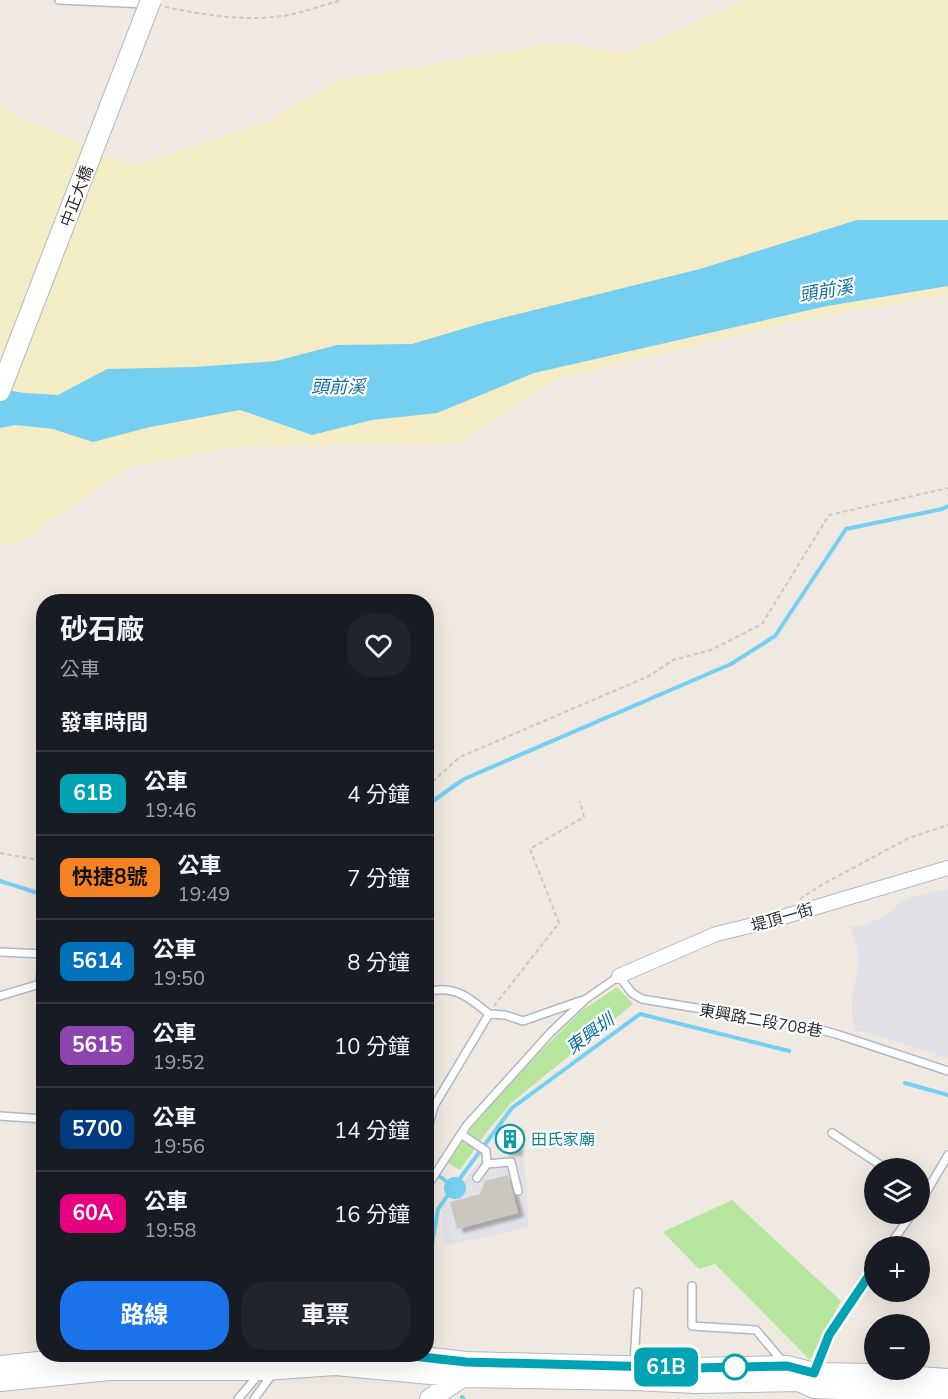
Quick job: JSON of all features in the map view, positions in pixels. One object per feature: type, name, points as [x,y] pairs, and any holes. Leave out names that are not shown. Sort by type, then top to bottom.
[{"type":"main road","name":"中正大橋","points":[[0,391],[152,2]]},
{"type":"main road","points":[[0,1366],[37,1362]]},
{"type":"main road","points":[[430,1362],[464,1370]]},
{"type":"main road","points":[[0,1381],[109,1370],[335,1365],[695,1375],[814,1381],[948,1396]]},
{"type":"main road","points":[[695,1375],[787,1366],[814,1381],[875,1374],[948,1379]]},
{"type":"main road","points":[[430,1399],[464,1370]]},
{"type":"street","name":"堤頂一街","points":[[619,976],[716,934],[766,922],[948,867]]},
{"type":"lane","points":[[59,0],[152,2]]},
{"type":"lane","points":[[0,952],[36,954]]},
{"type":"lane","points":[[434,1176],[467,1125],[551,1032],[586,999],[619,976]]},
{"type":"lane","name":"東興路二段708巷","points":[[619,976],[632,993],[642,999],[810,1027],[948,1071]]},
{"type":"lane","points":[[0,996],[36,985]]},
{"type":"lane","points":[[434,989],[451,990],[466,995],[489,1014],[506,1015],[523,1021],[586,999]]},
{"type":"lane","points":[[434,1106],[489,1014]]},
{"type":"lane","points":[[0,1116],[36,1118]]},
{"type":"lane","points":[[832,1133],[870,1158]]},
{"type":"lane","points":[[461,1134],[486,1151],[487,1164],[477,1178]]},
{"type":"lane","points":[[930,1181],[948,1155]]},
{"type":"lane","points":[[487,1164],[511,1162],[518,1191]]},
{"type":"lane","points":[[814,1381],[829,1335],[864,1283]]},
{"type":"lane","points":[[692,1286],[692,1326],[756,1330],[787,1366]]},
{"type":"lane","points":[[634,1373],[638,1292]]},
{"type":"lane","points":[[238,1399],[270,1367]]},
{"type":"lane","points":[[254,1399],[270,1367]]},
{"type":"path","points":[[152,2],[198,13],[244,18],[291,14],[342,0]]},
{"type":"path","points":[[434,780],[460,757],[649,676],[673,660],[711,650],[762,624],[829,514],[948,488]]},
{"type":"path","points":[[489,1014],[559,923],[530,849],[584,817],[580,801]]},
{"type":"path","points":[[795,902],[823,884],[909,838],[948,825]]},
{"type":"path","points":[[0,853],[36,860]]},
{"type":"shaded area","points":[[948,889],[948,1058],[866,1032],[855,1031],[852,996],[859,955],[850,926],[861,926],[888,915],[897,905],[909,898]]},
{"type":"shaded area","points":[[524,1157],[529,1227],[444,1246],[442,1208],[480,1161]]},
{"type":"green space","points":[[617,987],[633,1004],[511,1103],[485,1134],[460,1170],[448,1163],[474,1124],[522,1070],[581,1011]]},
{"type":"green space","points":[[732,1200],[841,1301],[810,1360],[715,1264],[699,1269],[663,1232]]},
{"type":"sand","points":[[744,0],[948,0],[948,295],[805,319],[555,380],[457,444],[234,447],[127,468],[22,541],[0,545],[0,105],[20,117],[134,166],[266,122],[339,80],[556,43],[627,53]]},
{"type":"water","name":"頭前溪","points":[[857,220],[948,220],[948,286],[827,306],[534,373],[437,413],[372,420],[312,435],[240,410],[150,427],[93,442],[53,429],[16,425],[0,428],[0,389],[58,395],[107,369],[195,367],[276,361],[337,345],[412,344],[486,322],[700,269]]},
{"type":"water","points":[[455,1177],[463,1180],[466,1188],[463,1196],[455,1199],[447,1196],[444,1188],[447,1180]]},
{"type":"building","name":"田氏家廟","points":[[517,1125],[517,1152],[503,1152],[503,1126]]},
{"type":"building","points":[[508,1175],[518,1213],[457,1229],[450,1202],[480,1194],[485,1181]]},
{"type":"waterway","points":[[434,800],[464,779],[731,664],[775,636],[846,529],[948,506]]},
{"type":"waterway","points":[[0,881],[36,892]]},
{"type":"waterway","name":"東興圳","points":[[458,1181],[512,1108],[640,1014],[789,1051]]},
{"type":"waterway","name":"東興圳","points":[[905,1083],[948,1095]]},
{"type":"waterway","points":[[439,1176],[450,1184]]},
{"type":"waterway","points":[[434,1233],[438,1209],[450,1192]]},
{"type":"bus line","name":"61B","points":[[434,1358],[466,1362],[695,1368],[787,1366],[814,1373],[829,1335],[864,1283]]},
{"type":"place","name":"田氏家廟","points":[[510,1139]]}]
